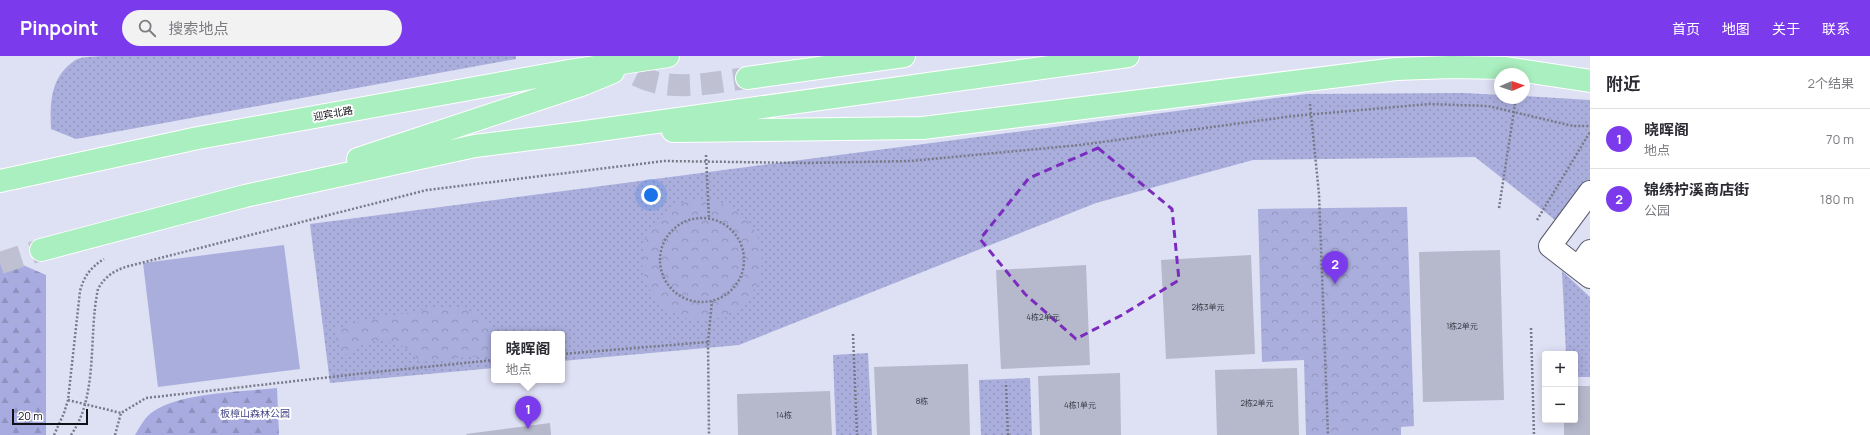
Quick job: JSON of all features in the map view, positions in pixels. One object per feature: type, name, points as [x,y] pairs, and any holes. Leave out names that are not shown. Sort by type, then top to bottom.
[{"type":"main road","name":"迎宾北路","points":[[0,181],[198,138],[569,71],[668,56]]},
{"type":"main road","points":[[747,78],[904,56]]},
{"type":"main road","points":[[41,250],[245,196],[475,146],[1128,56]]},
{"type":"main road","points":[[245,196],[584,84],[639,60]]},
{"type":"main road","points":[[578,133],[923,128],[1396,69],[1451,67],[1506,68],[1590,80]]},
{"type":"lane","points":[[1586,265],[1550,246],[1590,192]]},
{"type":"path","points":[[1310,100],[1319,194],[1328,435]]},
{"type":"path","points":[[71,435],[77,427],[86,404],[98,289],[102,282],[110,275],[120,269],[427,190],[664,161],[910,161],[1080,145],[1209,126],[1311,114],[1429,104],[1488,106],[1573,126],[1590,126]]},
{"type":"path","points":[[1499,208],[1515,104]]},
{"type":"path","points":[[1534,224],[1590,132]]},
{"type":"path","points":[[706,148],[709,219]]},
{"type":"path","points":[[699,218],[709,219],[725,225],[736,235],[742,247],[744,261],[742,274],[735,286],[725,296],[712,301],[699,302],[685,298],[674,291],[665,280],[661,267],[661,253],[665,240],[674,229],[686,222],[699,218]]},
{"type":"path","points":[[54,435],[68,400],[80,291],[83,279],[97,264],[110,257]]},
{"type":"path","points":[[709,435],[708,342],[712,301]]},
{"type":"path","points":[[1531,328],[1534,435]]},
{"type":"path","points":[[853,334],[857,435]]},
{"type":"path","points":[[565,354],[708,342]]},
{"type":"path","points":[[115,435],[121,413],[146,398],[366,372],[491,360]]},
{"type":"path","points":[[1006,385],[1008,435]]},
{"type":"path","points":[[68,400],[121,413]]},
{"type":"highlighted area","points":[[1098,148],[1172,209],[1179,280],[1122,315],[1076,339],[1025,294],[980,239],[1029,178]]},
{"type":"green space","points":[[516,56],[516,59],[76,139],[51,129],[53,92],[60,75],[77,59],[83,57]]},
{"type":"green space","points":[[1464,93],[1494,95],[1494,104],[1530,104],[1530,96],[1590,100],[1590,185],[1564,227],[1475,157],[1253,160],[1096,203],[739,345],[565,361],[565,331],[491,331],[491,368],[330,383],[310,224],[1307,94]]},
{"type":"green space","points":[[702,200],[725,204],[745,217],[758,237],[762,260],[758,283],[745,303],[725,316],[702,320],[679,316],[659,303],[646,283],[642,260],[646,237],[659,217],[679,204]]},
{"type":"green space","points":[[1407,207],[1414,426],[1401,427],[1401,435],[1306,435],[1304,360],[1262,362],[1258,209]]},
{"type":"green space","points":[[284,245],[300,369],[158,387],[143,263]]},
{"type":"green space","points":[[0,255],[46,275],[46,435],[0,435]]},
{"type":"green space","points":[[1562,271],[1590,297],[1590,377],[1578,377],[1578,351],[1566,351]]},
{"type":"green space","points":[[441,307],[457,308],[474,312],[487,321],[492,328],[491,355],[418,361],[415,355],[405,347],[383,341],[370,342],[345,355],[336,340],[335,330],[361,321]]},
{"type":"green space","points":[[868,353],[872,435],[836,435],[833,355]]},
{"type":"green space","points":[[1030,378],[1032,435],[981,435],[979,380]]},
{"type":"green space","name":"板樟山森林公园","points":[[277,388],[279,435],[135,435],[151,413],[166,405],[181,400],[196,396]]},
{"type":"building","points":[[1500,250],[1504,400],[1423,402],[1419,252]]},
{"type":"building","points":[[1251,255],[1255,354],[1166,359],[1161,260]]},
{"type":"building","points":[[1086,265],[1090,365],[1001,369],[996,270]]},
{"type":"building","points":[[968,364],[970,435],[877,435],[874,367]]},
{"type":"building","points":[[1297,368],[1299,435],[1217,435],[1215,370]]},
{"type":"building","points":[[1120,373],[1121,435],[1040,435],[1038,376]]},
{"type":"building","points":[[1578,386],[1590,386],[1590,435],[1564,435],[1564,423],[1578,423]]},
{"type":"building","points":[[830,391],[832,435],[738,435],[737,394]]},
{"type":"building","points":[[550,423],[551,435],[466,434]]},
{"type":"tunnel","points":[[610,56],[626,69],[642,78],[658,83],[692,85],[747,78]]},
{"type":"tunnel","points":[[0,263],[41,250]]},
{"type":"place","name":"锦绣柠溪商店街","points":[[1335,284]]},
{"type":"place","name":"晓晖阁","points":[[528,429]]}]
